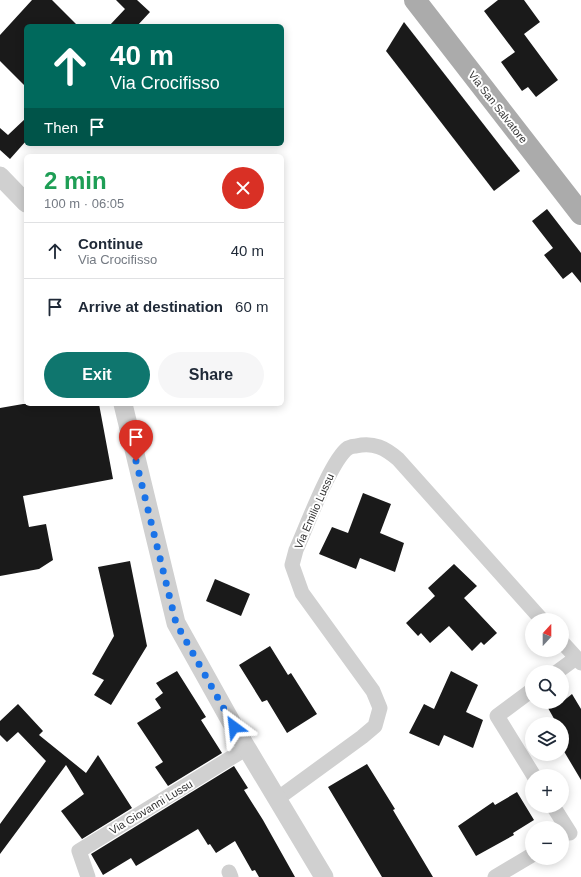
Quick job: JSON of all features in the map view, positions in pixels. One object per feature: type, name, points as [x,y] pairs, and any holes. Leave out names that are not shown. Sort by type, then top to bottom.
[{"type":"main road","name":"Via San Salvatore","points":[[415,0],[581,214]]},
{"type":"street","points":[[0,176],[24,201]]},
{"type":"street","points":[[123,406],[176,623],[247,748],[324,877]]},
{"type":"street","name":"Via Emilio Lussu","points":[[277,799],[375,726],[380,708],[373,691],[302,593],[292,565],[296,550],[335,461],[348,448],[362,444],[374,444],[386,449],[398,459],[536,613]]},
{"type":"street","points":[[569,649],[579,660],[569,665]]},
{"type":"street","points":[[525,695],[497,716],[530,769]]},
{"type":"street","name":"Via Giovanni Lussu","points":[[88,877],[79,851],[247,748]]},
{"type":"street","points":[[558,813],[571,832]]},
{"type":"street","points":[[495,877],[525,859]]},
{"type":"building","points":[[32,0],[52,0],[76,24],[24,24],[24,85],[0,61],[0,35]]},
{"type":"building","points":[[116,0],[137,0],[150,12],[139,24],[111,24],[125,9]]},
{"type":"building","points":[[498,0],[524,0],[540,22],[524,34],[558,80],[536,97],[528,87],[522,91],[501,62],[515,52],[484,11]]},
{"type":"building","points":[[404,22],[520,171],[494,191],[386,51]]},
{"type":"building","points":[[24,120],[24,143],[10,159],[0,150],[0,128],[8,135]]},
{"type":"building","points":[[547,209],[581,253],[581,283],[572,272],[563,279],[544,255],[553,248],[532,221]]},
{"type":"building","points":[[23,404],[24,406],[99,406],[113,479],[23,496],[29,527],[46,524],[53,560],[39,569],[0,576],[0,408]]},
{"type":"building","points":[[363,493],[391,504],[380,533],[404,543],[395,572],[360,558],[356,569],[319,554],[332,527],[348,533]]},
{"type":"building","points":[[130,561],[147,646],[111,705],[94,695],[104,680],[92,674],[114,636],[98,567]]},
{"type":"building","points":[[454,564],[477,586],[464,598],[497,633],[484,645],[481,642],[472,651],[449,626],[430,643],[421,633],[418,636],[406,623],[435,596],[428,588]]},
{"type":"building","points":[[215,579],[250,594],[241,616],[206,601]]},
{"type":"building","points":[[270,646],[288,675],[291,673],[317,714],[287,733],[267,700],[262,702],[239,665]]},
{"type":"building","points":[[177,671],[206,717],[201,720],[222,753],[168,786],[155,767],[163,762],[137,723],[161,708],[155,699],[163,693],[156,683]]},
{"type":"building","points":[[451,671],[478,685],[466,712],[483,720],[473,748],[444,735],[439,746],[409,733],[424,704],[434,709]]},
{"type":"building","points":[[572,694],[581,709],[581,780],[569,760],[569,717],[553,717],[549,709],[569,709],[569,696]]},
{"type":"building","points":[[18,704],[43,731],[39,735],[86,773],[98,755],[132,808],[82,839],[61,811],[84,794],[66,765],[0,854],[0,824],[46,761],[18,732],[7,742],[0,735],[0,721]]},
{"type":"building","points":[[367,764],[395,809],[393,810],[433,877],[382,877],[328,787]]},
{"type":"building","points":[[234,766],[248,788],[244,790],[263,820],[295,877],[259,877],[255,870],[252,871],[235,841],[216,853],[210,844],[208,845],[198,829],[136,866],[131,858],[103,875],[91,854]]},
{"type":"building","points":[[517,792],[525,805],[525,813],[530,813],[534,820],[525,821],[525,826],[513,833],[514,835],[476,856],[458,826],[493,802],[495,805]]},
{"type":"route","points":[[136,461],[176,623],[234,727]]}]
